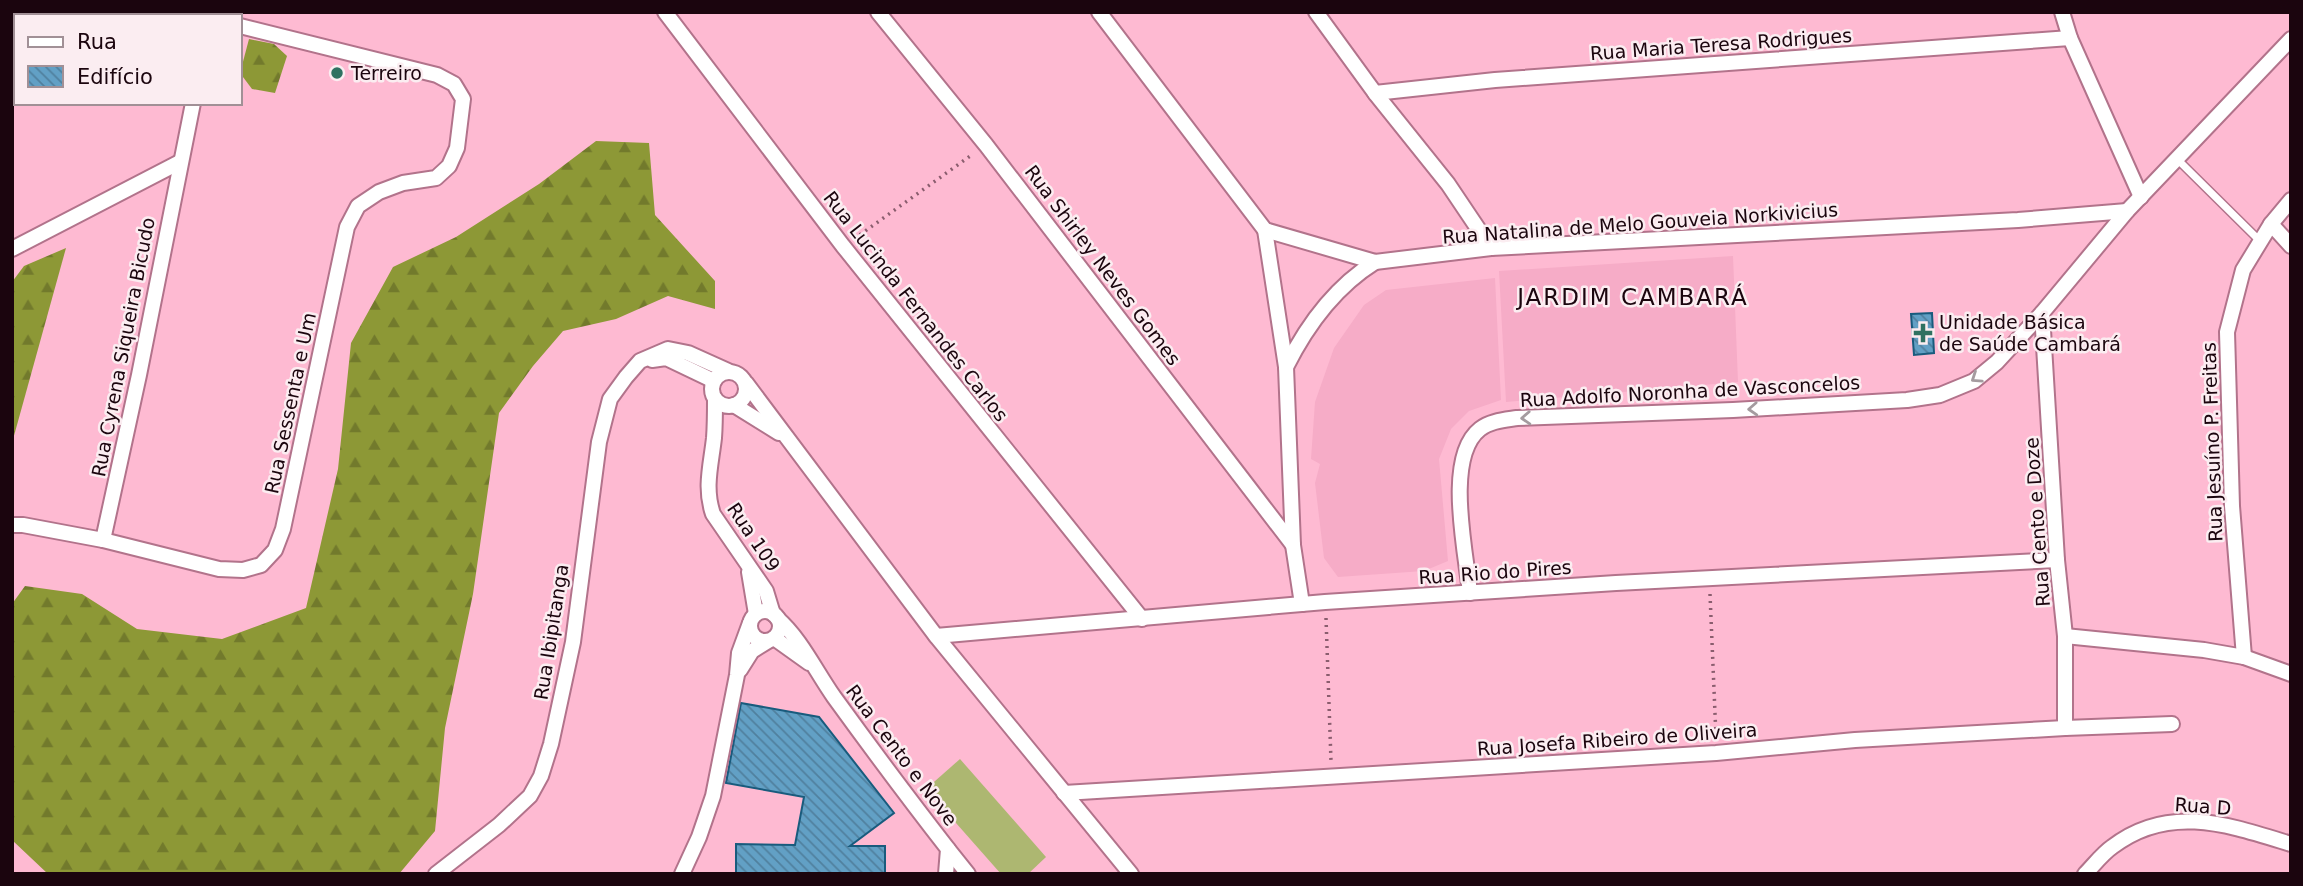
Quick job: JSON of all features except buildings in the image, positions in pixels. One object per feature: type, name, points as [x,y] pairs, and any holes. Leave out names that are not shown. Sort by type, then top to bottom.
[{"type":"street","name":"Rua Lucinda Fernandes Carlos","points":[[665,12],[843,246],[1142,619]]},
{"type":"street","name":"Rua Shirley Neves Gomes","points":[[878,12],[986,145],[1293,545]]},
{"type":"street","points":[[1099,12],[1265,230],[1286,367],[1293,545],[1302,604]]},
{"type":"street","points":[[1316,12],[1375,93],[1448,184],[1491,248]]},
{"type":"street","points":[[2062,12],[2070,38],[2141,197]]},
{"type":"street","name":"Rua Sessenta e Um","points":[[12,525],[103,540],[219,569],[243,570],[261,565],[275,550],[283,529],[347,228],[358,206],[379,192],[402,183],[436,178],[449,166],[457,148],[463,99],[454,84],[437,75],[242,26]]},
{"type":"street","name":"Rua Maria Teresa Rodrigues","points":[[1375,93],[1495,80],[2070,38]]},
{"type":"street","name":"Rua Adolfo Noronha de Vasconcelos","points":[[1470,593],[1459,482],[1461,462],[1468,443],[1480,429],[1496,421],[1517,418],[1907,400],[1940,395],[1974,381],[1997,362],[2042,313],[2127,211],[2291,39]]},
{"type":"street","name":"Rua Cyrena Siqueira Bicudo","points":[[103,540],[139,375],[192,105]]},
{"type":"street","points":[[12,249],[180,162]]},
{"type":"street","name":"Rua Jesuíno P. Freitas","points":[[2244,657],[2232,506],[2227,332],[2243,270],[2271,224],[2291,200]]},
{"type":"street","name":"Rua Natalina de Melo Gouveia Norkivicius","points":[[1265,230],[1375,262],[1491,248],[2018,220],[2127,211]]},
{"type":"street","points":[[2271,224],[2291,246]]},
{"type":"street","points":[[1286,367],[1301,337],[1318,314],[1354,275],[1375,262]]},
{"type":"street","name":"Rua Cento e Doze","points":[[2042,313],[2057,560],[2065,636],[2065,728]]},
{"type":"street","points":[[640,361],[668,349],[688,353],[739,374],[936,636],[1130,874]]},
{"type":"street","points":[[640,361],[666,358],[714,381]]},
{"type":"street","name":"Rua Ibipitanga","points":[[436,874],[499,825],[530,796],[541,776],[551,744],[573,642],[599,442],[610,399],[640,361]]},
{"type":"street","points":[[728,371],[714,381],[712,392],[726,404],[786,438]]},
{"type":"street","points":[[726,404],[744,399],[746,383]]},
{"type":"street","name":"Rua 109","points":[[726,404],[713,439],[707,476],[708,500],[713,514],[766,591],[775,616],[791,630],[810,664]]},
{"type":"street","name":"Rua Rio do Pires","points":[[936,636],[1325,602],[2057,560]]},
{"type":"street","points":[[747,564],[753,619],[750,631],[754,637],[771,640],[810,664]]},
{"type":"street","points":[[682,871],[699,836],[713,796],[739,653],[753,619],[767,612],[775,616],[780,625],[779,632],[752,651],[737,675]]},
{"type":"street","points":[[2065,636],[2204,650],[2244,657],[2291,674]]},
{"type":"street","name":"Rua Cento e Nove","points":[[810,664],[878,759],[948,849],[946,874]]},
{"type":"street","name":"Rua Josefa Ribeiro de Oliveira","points":[[1064,793],[1716,753],[1854,740],[2172,724]]},
{"type":"street","name":"Rua D","points":[[2085,874],[2110,848],[2137,831],[2169,821],[2202,821],[2235,827],[2291,844]]},
{"type":"street","points":[[948,849],[968,874]]},
{"type":"lane","points":[[2176,159],[2260,241]]},
{"type":"path","points":[[843,246],[986,145]]},
{"type":"path","points":[[1709,578],[1716,753]]},
{"type":"path","points":[[1325,602],[1332,777]]},
{"type":"shaded area","points":[[1733,256],[1738,382],[1506,402],[1499,271]]},
{"type":"shaded area","points":[[1495,278],[1501,400],[1469,411],[1451,429],[1439,459],[1448,561],[1424,571],[1338,577],[1324,558],[1315,483],[1320,464],[1311,459],[1315,402],[1334,348],[1364,305],[1386,290]]},
{"type":"green space","points":[[249,39],[274,44],[287,56],[275,93],[252,89],[242,76]]},
{"type":"green space","points":[[596,141],[649,143],[655,215],[715,281],[715,309],[668,296],[616,319],[563,331],[533,366],[499,413],[473,594],[445,728],[435,831],[399,874],[48,874],[12,840],[12,604],[25,586],[82,594],[137,629],[222,639],[306,608],[338,469],[351,343],[393,267],[456,237],[539,184]]},
{"type":"green space","points":[[66,248],[12,443],[12,282],[24,266]]},
{"type":"green space","points":[[960,759],[1046,857],[1028,874],[1001,874],[926,789]]},
{"type":"place","name":"Terreiro","points":[[337,73]]},
{"type":"place","name":"Unidade Básica de Saúde Cambará","points":[[1923,333]]},
{"type":"district","name":"JARDIM CAMBARÁ","points":[[1633,297]]}]
